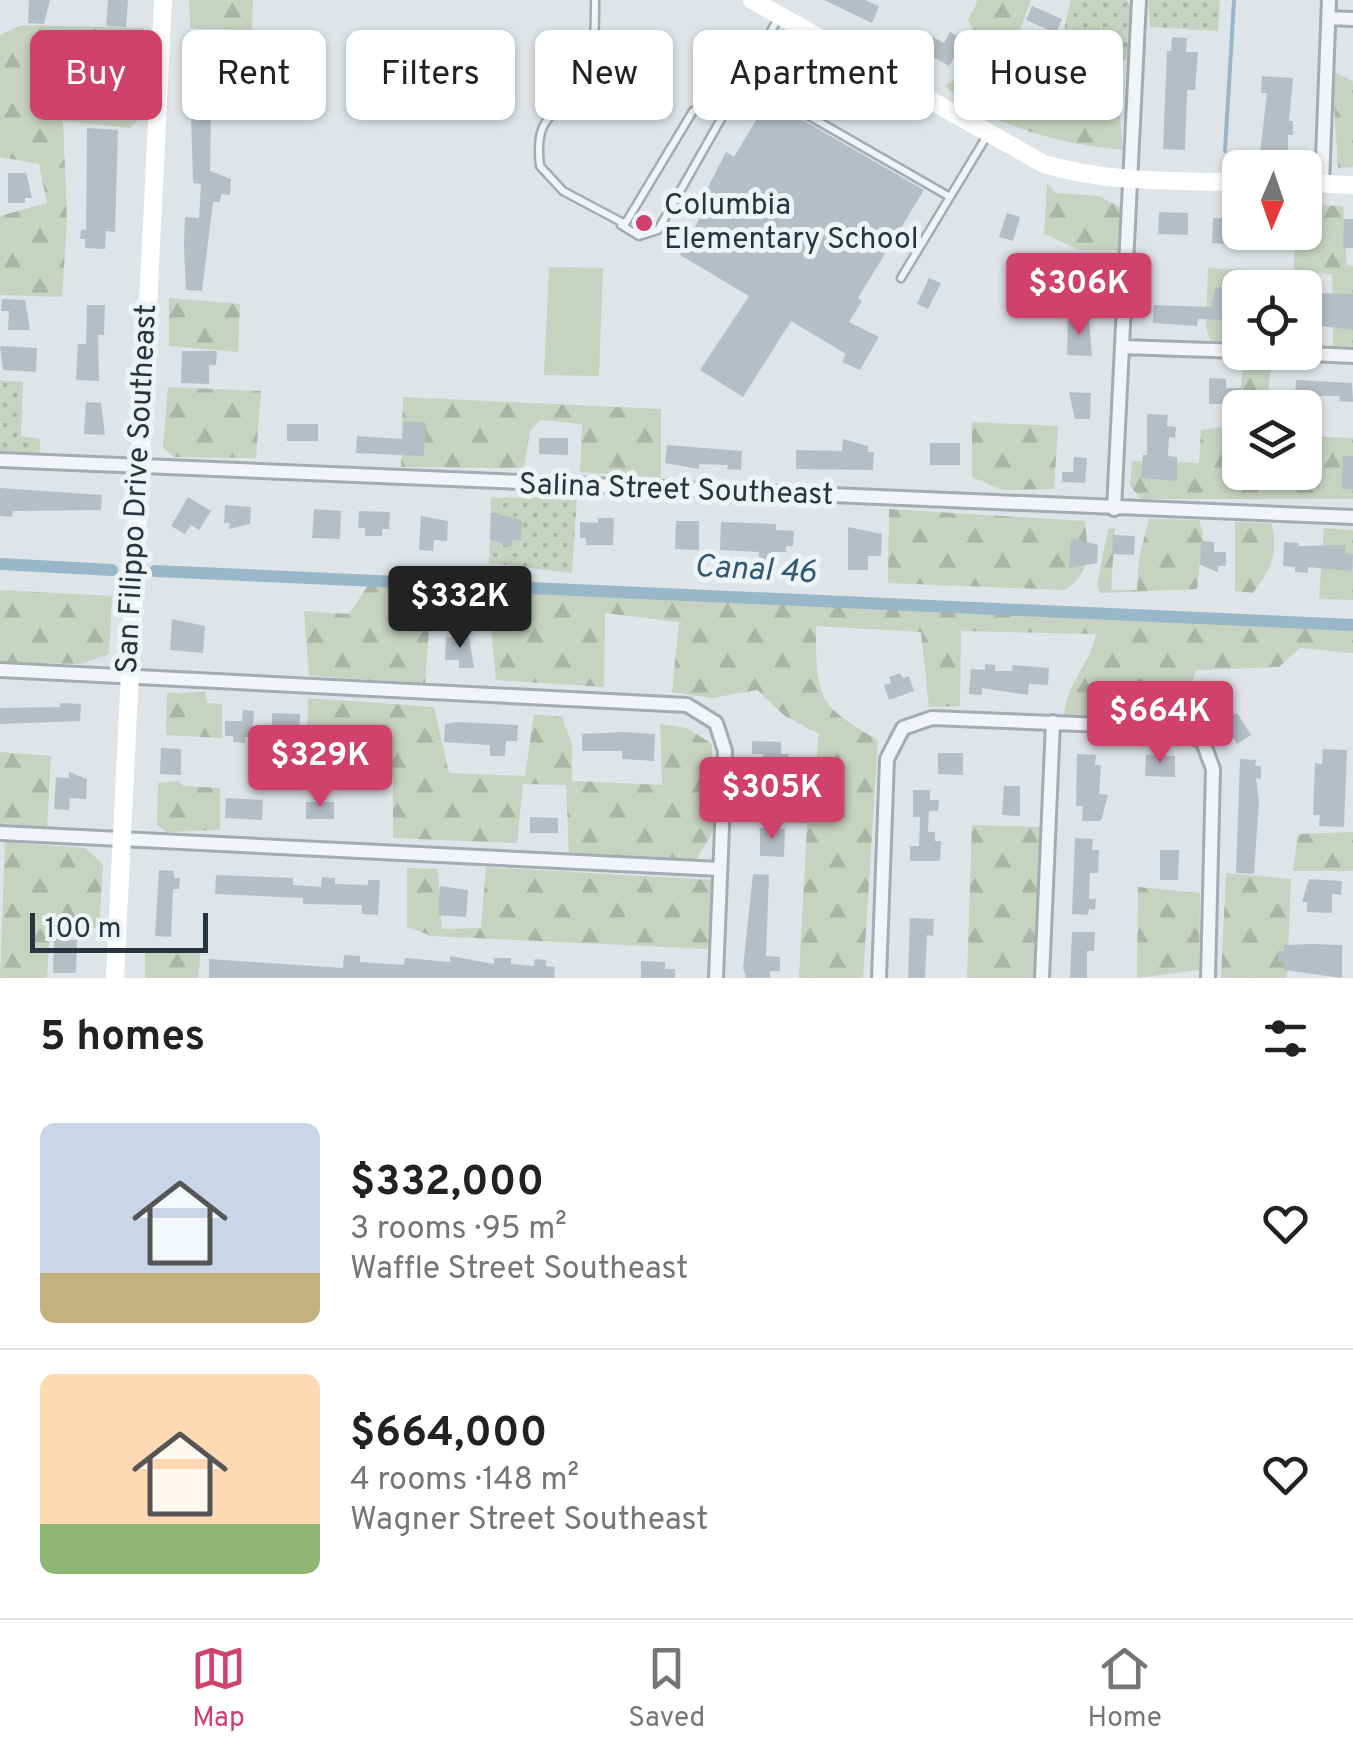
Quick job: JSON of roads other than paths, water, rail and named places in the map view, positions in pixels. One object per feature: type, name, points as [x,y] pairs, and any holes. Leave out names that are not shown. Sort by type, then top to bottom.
[{"type":"street","name":"San Filippo Drive Southeast","points":[[115,978],[163,0]]},
{"type":"street","points":[[752,0],[805,30]]},
{"type":"street","points":[[1114,509],[1139,0]]},
{"type":"street","points":[[1316,150],[1329,0]]},
{"type":"street","points":[[1328,18],[1353,19]]},
{"type":"street","points":[[934,102],[1044,164],[1079,174],[1128,180],[1222,182]]},
{"type":"street","points":[[1322,184],[1353,185]]},
{"type":"street","points":[[1122,347],[1222,351]]},
{"type":"street","points":[[1322,355],[1353,356]]},
{"type":"street","name":"Salina Street Southeast","points":[[0,460],[1353,518]]},
{"type":"street","points":[[0,670],[687,704],[716,723],[725,751],[716,978]]},
{"type":"street","points":[[878,978],[887,759],[902,728],[932,718],[1179,728],[1203,742],[1213,770],[1208,978]]},
{"type":"street","points":[[1042,978],[1052,722]]},
{"type":"street","points":[[0,833],[720,868]]},
{"type":"lane","points":[[595,0],[595,34],[586,68],[573,91],[544,120],[538,144],[540,166],[563,191],[639,236],[658,230],[720,120]]},
{"type":"lane","points":[[772,30],[780,16]]},
{"type":"lane","points":[[618,223],[629,219],[693,111]]},
{"type":"lane","points":[[816,120],[950,197]]},
{"type":"lane","points":[[901,278],[988,132]]},
{"type":"waterway","points":[[1225,150],[1234,0]]},
{"type":"waterway","name":"Canal 46","points":[[0,564],[112,570]]},
{"type":"waterway","name":"Canal 46","points":[[155,571],[1353,625]]},
{"type":"place","name":"Columbia Elementary School","points":[[644,223]]}]
